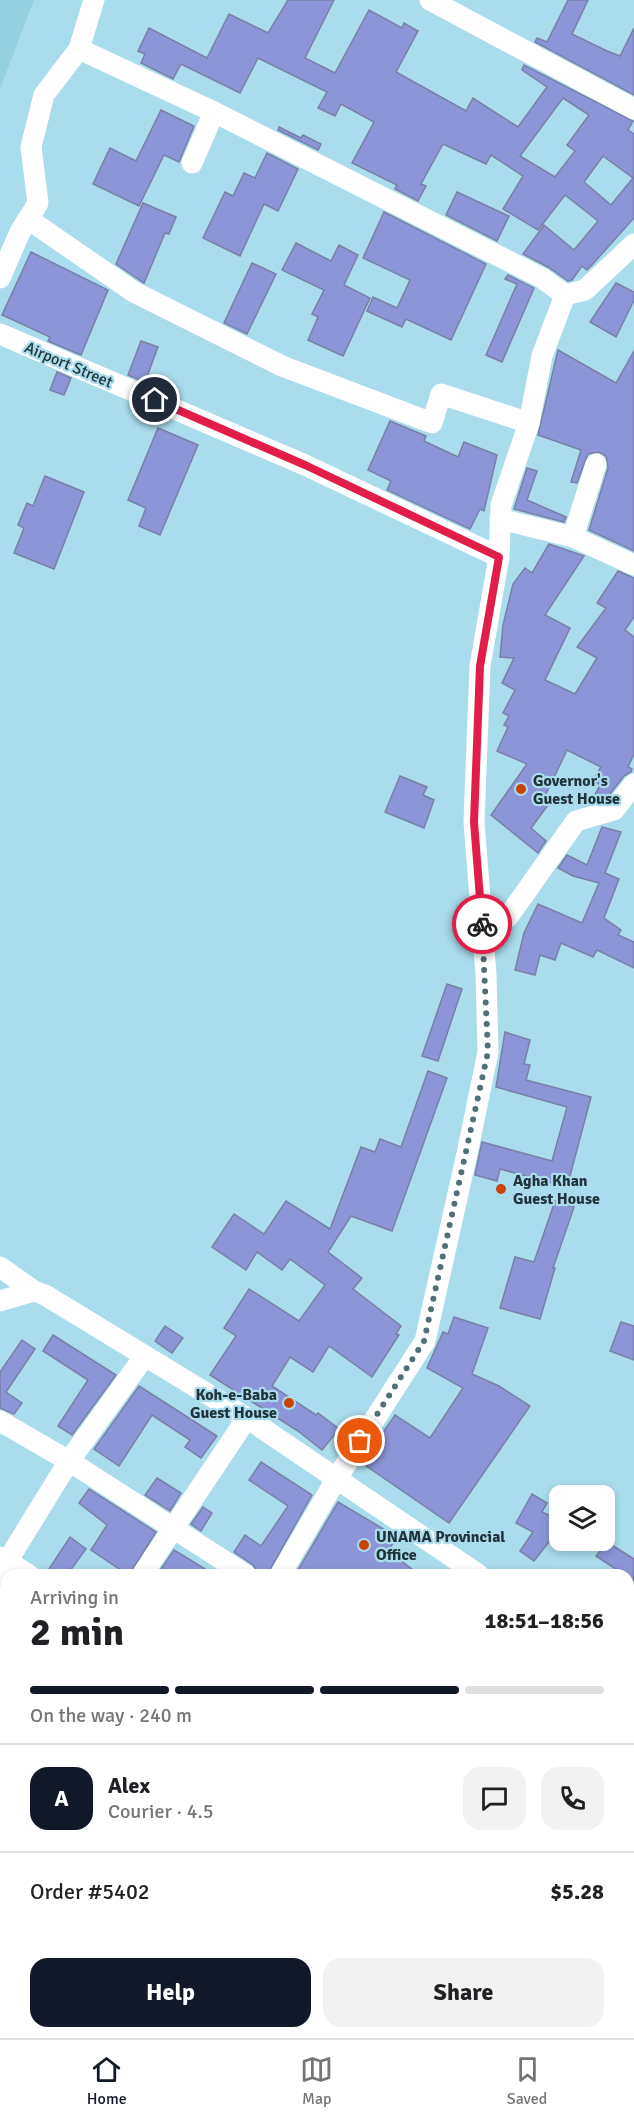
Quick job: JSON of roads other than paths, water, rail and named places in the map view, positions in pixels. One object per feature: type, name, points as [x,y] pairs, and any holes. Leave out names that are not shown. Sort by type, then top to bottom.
[{"type":"street","points":[[0,278],[38,203],[31,147],[44,95],[79,49],[94,0]]},
{"type":"street","points":[[430,0],[634,109]]},
{"type":"street","points":[[79,49],[214,112],[542,278],[565,294],[585,290],[630,254]]},
{"type":"street","points":[[192,164],[214,112]]},
{"type":"street","points":[[28,219],[134,292],[282,366],[432,423],[441,394],[529,423]]},
{"type":"street","points":[[284,1569],[337,1478],[424,1341],[488,1052],[483,932],[474,822],[480,666],[499,557],[501,505],[529,423],[542,356],[565,294]]},
{"type":"street","name":"Airport Street","points":[[0,334],[305,465],[499,557]]},
{"type":"street","points":[[573,537],[596,464]]},
{"type":"street","points":[[500,519],[573,537],[634,565]]},
{"type":"street","points":[[483,932],[508,917],[576,821],[614,810],[634,784]]},
{"type":"street","points":[[0,1267],[34,1291],[45,1294],[144,1358],[247,1418],[470,1569]]},
{"type":"street","points":[[0,1301],[34,1291]]},
{"type":"street","points":[[2,1564],[69,1461],[144,1358]]},
{"type":"street","points":[[146,1569],[247,1418]]},
{"type":"street","points":[[0,1421],[69,1461],[237,1569]]},
{"type":"place","name":"Governor's Guest House","points":[[521,789]]},
{"type":"place","name":"Agha Khan Guest House","points":[[501,1189]]},
{"type":"place","name":"Koh-e-Baba Guest House","points":[[289,1403]]},
{"type":"place","name":"UNAMA Provincial Office","points":[[364,1545]]}]
